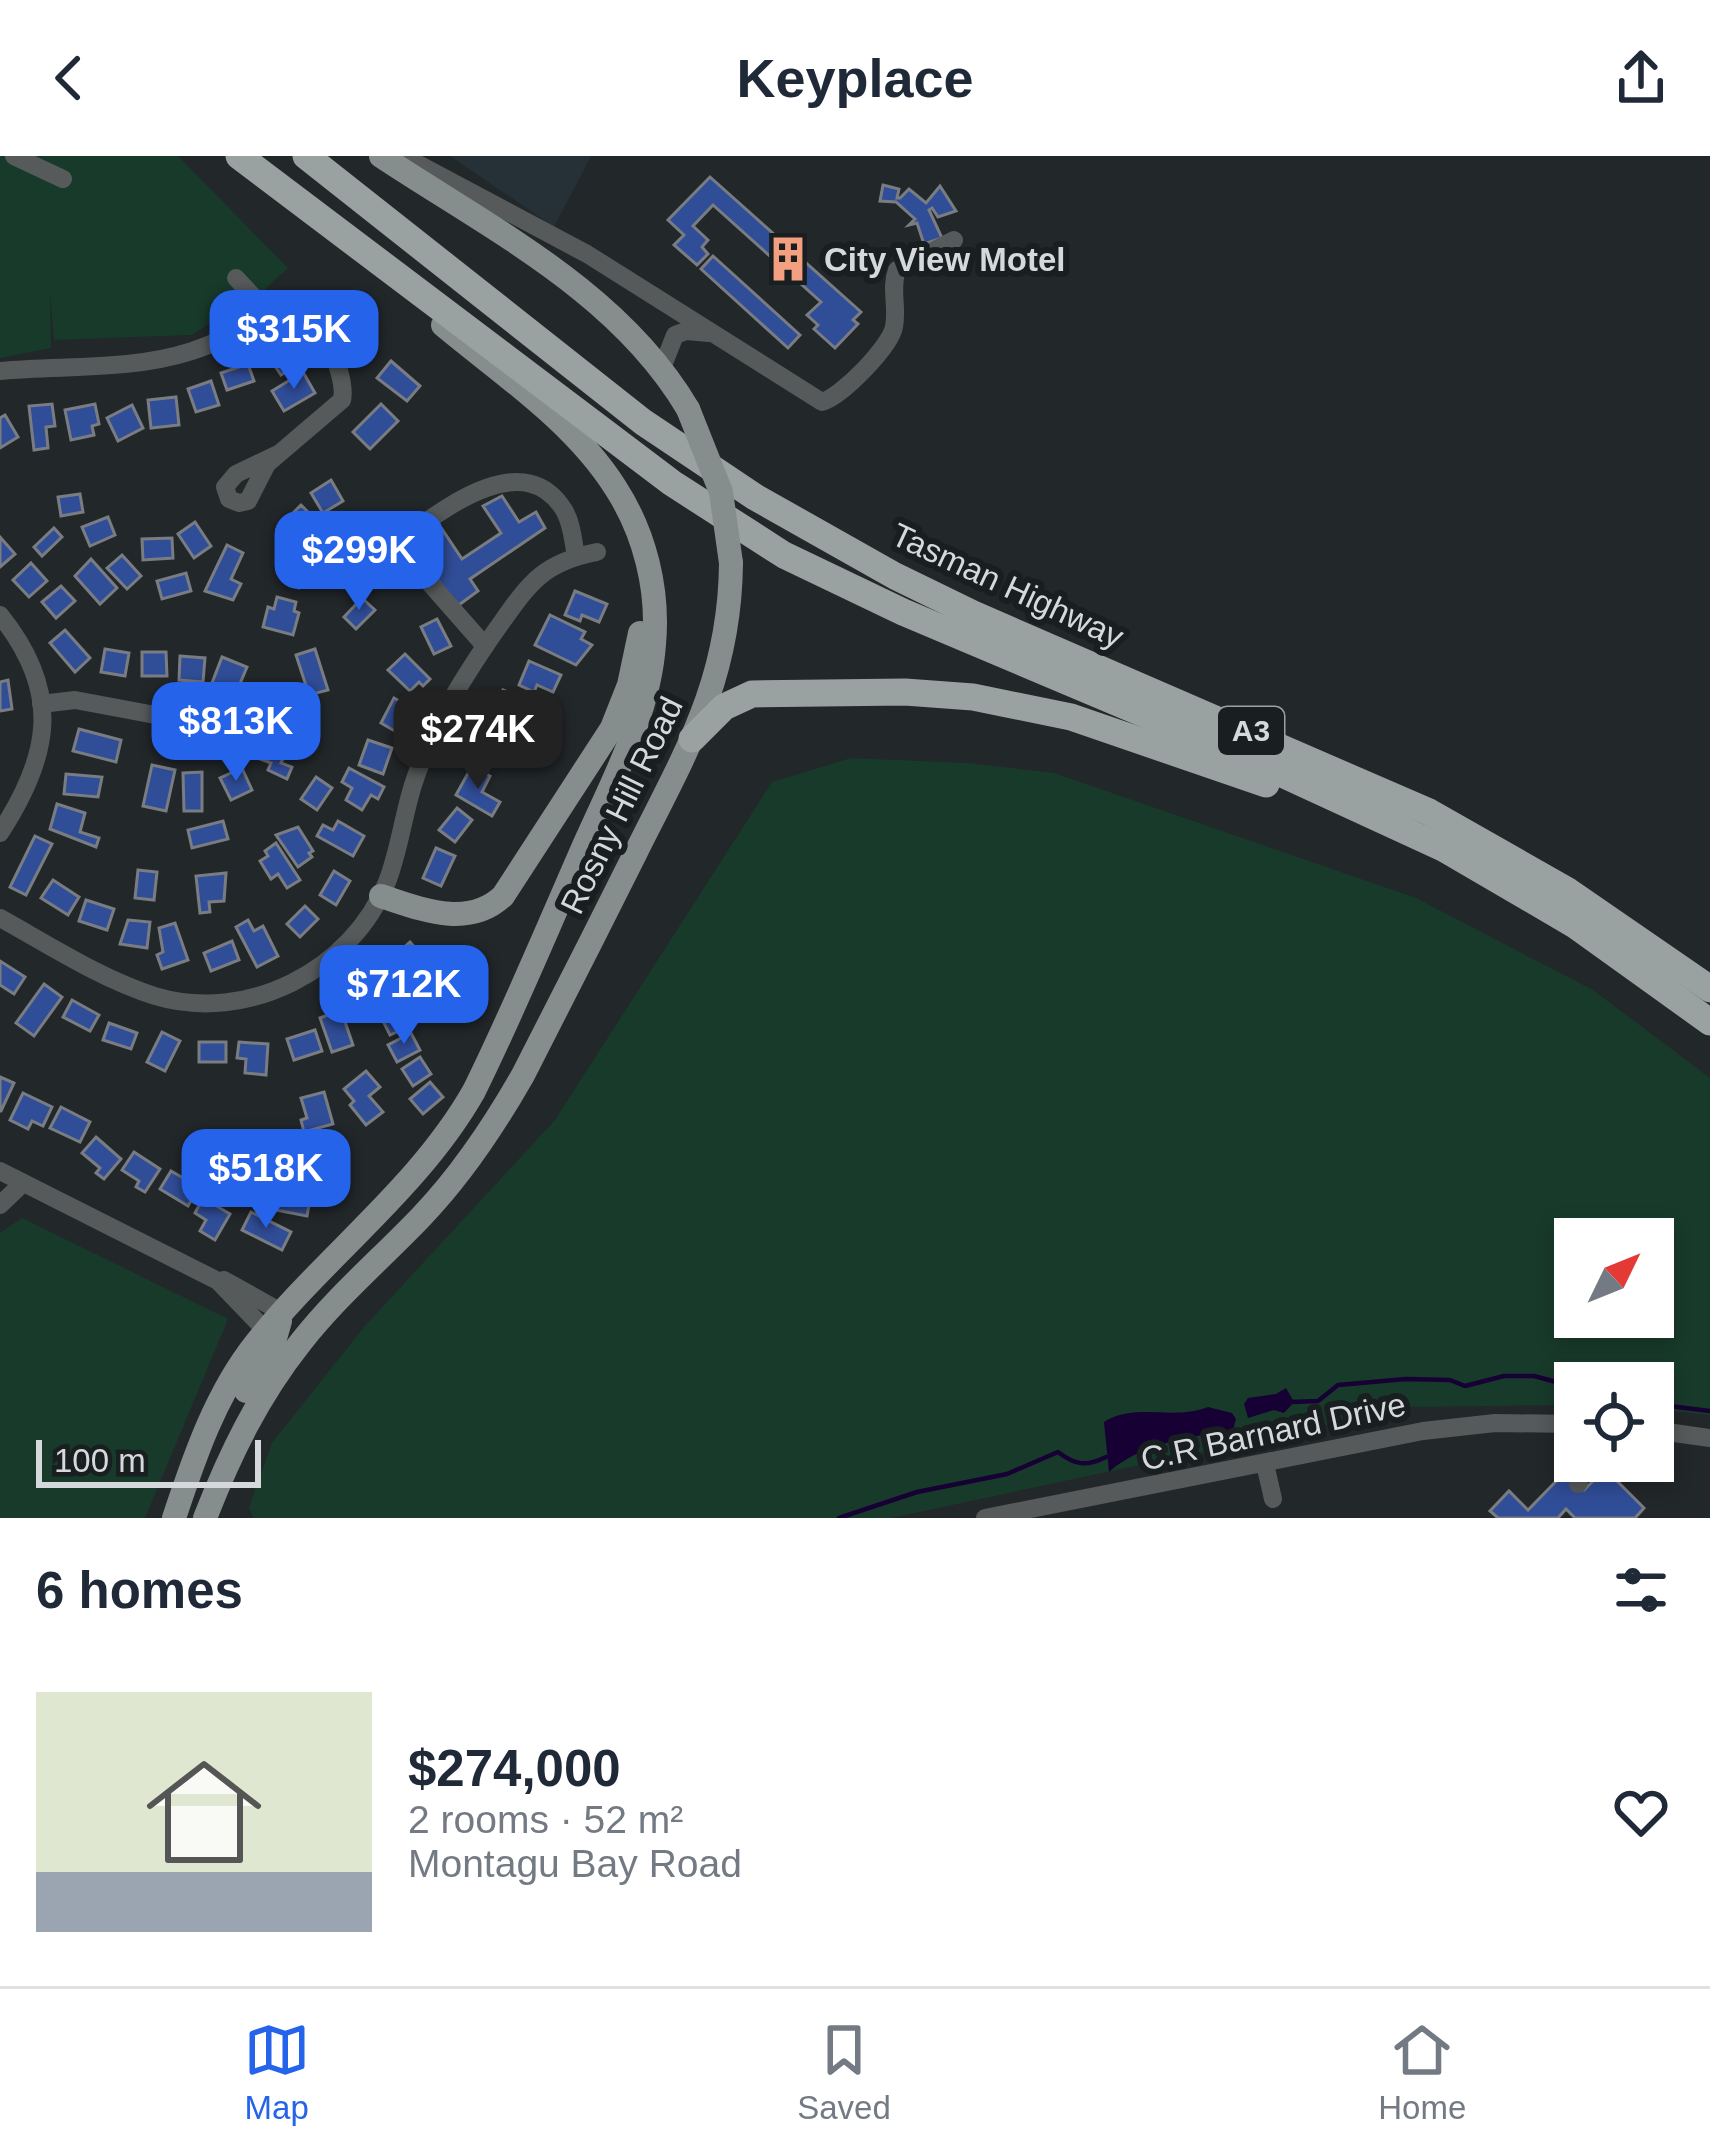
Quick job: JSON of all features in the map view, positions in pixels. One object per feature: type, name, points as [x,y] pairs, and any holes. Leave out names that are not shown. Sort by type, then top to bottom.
[{"type":"highway","name":"Tasman Highway","points":[[239,156],[673,483],[784,555],[903,612],[1239,754],[1445,849],[1575,925],[1710,1022]]},
{"type":"highway","name":"Tasman Highway","points":[[310,161],[643,422],[772,507],[974,614],[1429,812],[1568,891],[1710,989]]},
{"type":"highway","points":[[692,739],[724,707],[752,694],[905,692],[973,697],[1108,729],[1445,849]]},
{"type":"main road","name":"Rosny Hill Road","points":[[203,1518],[232,1450],[305,1336],[416,1222],[496,1122],[692,739],[722,658],[731,562],[721,492],[688,409],[662,368],[587,293],[381,156]]},
{"type":"main road","name":"Tasman Highway","points":[[369,254],[383,274],[543,407],[592,457]]},
{"type":"main road","name":"Rosny Hill Road","points":[[173,1518],[227,1387],[276,1324],[458,1120],[629,743],[650,677],[654,597],[635,525],[614,485],[592,457]]},
{"type":"main road","points":[[381,896],[451,914],[473,913],[494,904],[511,886],[612,728],[636,657],[641,593],[629,530],[592,457]]},
{"type":"main road","points":[[203,1518],[211,1475],[230,1423],[269,1355],[276,1324],[305,1314],[375,1250],[416,1222]]},
{"type":"street","points":[[14,156],[63,179]]},
{"type":"street","points":[[403,156],[587,254],[819,400],[829,400],[890,339],[897,270],[954,240]]},
{"type":"street","points":[[236,278],[262,306]]},
{"type":"street","points":[[0,371],[170,357],[226,337],[262,306],[286,301],[308,311],[344,387],[338,406],[280,453]]},
{"type":"street","points":[[662,368],[676,335],[714,333]]},
{"type":"street","points":[[485,646],[409,558],[405,547],[409,534],[500,482],[520,480],[536,485],[561,506],[576,556]]},
{"type":"street","points":[[0,918],[158,997],[228,1002],[270,993],[308,974],[345,946],[381,896],[428,745],[485,646],[537,576],[556,562],[597,552]]},
{"type":"street","points":[[0,615],[32,667],[41,704],[42,742],[34,776],[0,833]]},
{"type":"street","points":[[41,704],[75,700],[198,724]]},
{"type":"street","points":[[0,1205],[7,1178],[208,1275],[276,1324]]},
{"type":"street","name":"C.R Barnard Drive","points":[[985,1518],[1098,1508],[1265,1464],[1423,1431],[1495,1423],[1554,1424]]},
{"type":"street","points":[[1674,1433],[1710,1438]]},
{"type":"street","points":[[1549,1457],[1554,1456]]},
{"type":"street","points":[[1265,1464],[1273,1499]]},
{"type":"shaded area","points":[[450,156],[591,156],[554,227]]},
{"type":"shaded area","points":[[1286,1388],[1294,1402],[1284,1413],[1274,1410],[1248,1418],[1244,1404],[1248,1398]]},
{"type":"shaded area","points":[[1208,1407],[1232,1413],[1236,1419],[1233,1430],[1151,1448],[1109,1472],[1104,1422],[1129,1413]]},
{"type":"green space","points":[[0,156],[178,156],[288,268],[263,291],[191,335],[54,340],[50,290],[51,348],[0,358]]},
{"type":"green space","points":[[851,758],[1054,773],[1416,898],[1593,990],[1710,1078],[1710,1415],[1674,1411],[1674,1362],[1554,1362],[1554,1405],[1411,1407],[891,1518],[253,1518],[249,1507],[272,1443],[364,1327],[555,1120],[772,782]]},
{"type":"green space","points":[[22,1218],[228,1319],[145,1518],[0,1518],[0,1233]]},
{"type":"building","name":"City View Motel","points":[[710,177],[861,312],[853,320],[858,324],[835,348],[814,329],[818,325],[807,315],[821,302],[713,205],[693,226],[708,240],[702,247],[708,254],[697,265],[674,245],[684,235],[668,220]]},
{"type":"building","points":[[883,185],[899,189],[897,198],[909,189],[926,203],[940,186],[956,211],[938,217],[929,210],[942,238],[924,244],[917,223],[909,225],[915,219],[896,202],[880,201]]},
{"type":"building","name":"City View Motel","points":[[713,256],[800,335],[788,348],[701,269]]},
{"type":"building","points":[[280,344],[284,350],[291,345],[303,361],[281,375],[267,354]]},
{"type":"building","points":[[391,361],[420,386],[407,401],[377,378]]},
{"type":"building","points":[[248,364],[254,381],[227,390],[221,373]]},
{"type":"building","points":[[303,372],[315,393],[284,411],[272,391]]},
{"type":"building","points":[[211,381],[219,405],[196,412],[188,389]]},
{"type":"building","points":[[176,397],[179,425],[151,428],[148,400]]},
{"type":"building","points":[[52,404],[55,426],[46,427],[48,448],[34,450],[29,406]]},
{"type":"building","points":[[95,404],[99,424],[92,426],[94,435],[71,440],[65,410]]},
{"type":"building","points":[[381,404],[398,421],[370,449],[353,432]]},
{"type":"building","points":[[132,405],[143,428],[118,441],[107,418]]},
{"type":"building","points":[[5,415],[18,437],[0,448],[0,418]]},
{"type":"building","points":[[331,480],[343,501],[323,513],[311,493]]},
{"type":"building","points":[[80,494],[83,512],[61,516],[58,497]]},
{"type":"building","points":[[502,496],[519,522],[536,512],[545,528],[470,579],[478,591],[456,607],[415,546],[442,529],[462,559],[501,533],[483,506]]},
{"type":"building","points":[[301,505],[320,524],[296,548],[277,529]]},
{"type":"building","points":[[108,517],[115,535],[90,546],[82,527]]},
{"type":"building","points":[[195,522],[211,546],[194,558],[178,534]]},
{"type":"building","points":[[366,524],[383,536],[375,549],[391,558],[379,576],[349,556]]},
{"type":"building","points":[[54,528],[62,537],[42,556],[34,547]]},
{"type":"building","points":[[0,537],[15,554],[0,567]]},
{"type":"building","points":[[172,538],[173,558],[143,560],[142,539]]},
{"type":"building","points":[[227,545],[243,553],[231,579],[241,584],[233,600],[205,591]]},
{"type":"building","points":[[122,555],[141,576],[127,589],[107,568]]},
{"type":"building","points":[[91,559],[117,588],[100,604],[75,576]]},
{"type":"building","points":[[345,562],[362,576],[350,590],[333,576]]},
{"type":"building","points":[[31,563],[47,581],[29,597],[13,580]]},
{"type":"building","points":[[318,566],[321,583],[299,588],[295,571]]},
{"type":"building","points":[[186,573],[191,591],[162,599],[157,581]]},
{"type":"building","points":[[61,586],[75,601],[56,618],[42,602]]},
{"type":"building","points":[[575,591],[607,604],[599,622],[565,615]]},
{"type":"building","points":[[277,597],[296,602],[294,611],[299,613],[293,635],[263,627],[268,607],[274,609]]},
{"type":"building","points":[[362,598],[375,610],[356,629],[344,617]]},
{"type":"building","points":[[550,615],[585,632],[581,639],[592,645],[576,665],[535,645]]},
{"type":"building","points":[[437,619],[451,646],[434,654],[421,627]]},
{"type":"building","points":[[65,630],[90,658],[75,672],[50,643]]},
{"type":"building","points":[[105,649],[129,653],[125,676],[101,672]]},
{"type":"building","points":[[315,649],[328,690],[309,695],[296,655]]},
{"type":"building","points":[[142,652],[166,652],[167,676],[142,676]]},
{"type":"building","points":[[405,654],[430,679],[410,691],[388,670]]},
{"type":"building","points":[[180,656],[205,658],[203,682],[179,680]]},
{"type":"building","points":[[222,657],[247,667],[236,693],[212,683]]},
{"type":"building","points":[[529,661],[561,675],[553,692],[537,685],[534,692],[519,685]]},
{"type":"building","points":[[8,680],[12,709],[0,711],[0,682]]},
{"type":"building","points":[[270,684],[283,705],[262,718],[249,697]]},
{"type":"building","points":[[503,690],[522,698],[510,727],[491,719]]},
{"type":"building","points":[[394,698],[412,708],[398,733],[381,723]]},
{"type":"building","points":[[482,724],[500,733],[487,759],[468,750]]},
{"type":"building","points":[[79,729],[121,740],[116,762],[73,751]]},
{"type":"building","points":[[267,735],[289,745],[281,763],[292,767],[287,779],[268,770],[271,763],[257,758]]},
{"type":"building","points":[[368,740],[392,748],[383,774],[359,765]]},
{"type":"building","points":[[152,765],[175,770],[166,811],[143,806]]},
{"type":"building","points":[[472,766],[490,776],[482,792],[500,802],[492,816],[456,795]]},
{"type":"building","points":[[242,768],[252,790],[231,800],[220,778]]},
{"type":"building","points":[[349,768],[384,787],[378,799],[371,795],[362,810],[346,800],[352,788],[342,782]]},
{"type":"building","points":[[202,772],[202,811],[184,811],[183,773]]},
{"type":"building","points":[[66,774],[102,777],[98,797],[64,794]]},
{"type":"building","points":[[316,777],[332,788],[317,810],[301,799]]},
{"type":"building","points":[[57,804],[85,813],[80,832],[99,838],[96,847],[50,829]]},
{"type":"building","points":[[457,808],[472,820],[455,842],[439,830]]},
{"type":"building","points":[[223,821],[228,839],[192,848],[188,830]]},
{"type":"building","points":[[338,821],[364,836],[353,856],[317,836],[323,825],[333,830]]},
{"type":"building","points":[[298,827],[313,851],[298,867],[276,835]]},
{"type":"building","points":[[35,836],[52,844],[26,895],[10,887]]},
{"type":"building","points":[[276,843],[300,880],[287,888],[278,874],[271,879],[260,861]]},
{"type":"building","points":[[436,848],[455,856],[441,886],[423,878]]},
{"type":"building","points":[[138,870],[157,872],[154,900],[135,898]]},
{"type":"building","points":[[334,871],[350,881],[336,905],[320,895]]},
{"type":"building","points":[[226,873],[224,901],[209,902],[210,912],[200,913],[196,876]]},
{"type":"building","points":[[53,880],[79,897],[68,915],[41,898]]},
{"type":"building","points":[[86,900],[114,909],[107,930],[79,921]]},
{"type":"building","points":[[305,906],[318,919],[300,937],[287,924]]},
{"type":"building","points":[[128,920],[150,922],[147,948],[120,944]]},
{"type":"building","points":[[248,920],[254,931],[263,926],[278,956],[257,967],[236,927]]},
{"type":"building","points":[[175,923],[188,960],[162,969],[157,955],[163,952],[159,928]]},
{"type":"building","points":[[232,941],[239,960],[211,971],[204,953]]},
{"type":"building","points":[[410,942],[423,957],[402,976],[388,961]]},
{"type":"building","points":[[0,961],[25,977],[14,994],[0,985]]},
{"type":"building","points":[[373,965],[392,994],[376,1005],[357,976]]},
{"type":"building","points":[[44,984],[62,997],[34,1036],[16,1023]]},
{"type":"building","points":[[72,1000],[99,1015],[90,1031],[63,1017]]},
{"type":"building","points":[[395,1002],[407,1027],[390,1035],[378,1011]]},
{"type":"building","points":[[341,1010],[353,1045],[332,1052],[320,1018]]},
{"type":"building","points":[[109,1023],[137,1033],[131,1049],[103,1040]]},
{"type":"building","points":[[315,1030],[322,1051],[294,1060],[287,1039]]},
{"type":"building","points":[[162,1032],[180,1041],[165,1071],[147,1062]]},
{"type":"building","points":[[411,1033],[420,1050],[397,1062],[388,1045]]},
{"type":"building","points":[[199,1042],[226,1042],[226,1062],[199,1062]]},
{"type":"building","points":[[239,1042],[268,1044],[266,1075],[245,1073],[246,1059],[237,1058]]},
{"type":"building","points":[[420,1057],[431,1074],[413,1086],[402,1069]]},
{"type":"building","points":[[366,1071],[380,1087],[369,1096],[383,1112],[366,1125],[344,1089]]},
{"type":"building","points":[[0,1077],[14,1083],[1,1111],[0,1111]]},
{"type":"building","points":[[430,1082],[443,1097],[423,1114],[410,1099]]},
{"type":"building","points":[[324,1092],[333,1124],[304,1132],[301,1120],[307,1118],[301,1098]]},
{"type":"building","points":[[23,1093],[52,1107],[43,1126],[32,1121],[28,1129],[10,1120]]},
{"type":"building","points":[[61,1107],[90,1122],[80,1142],[50,1128]]},
{"type":"building","points":[[96,1137],[121,1159],[104,1179],[96,1173],[100,1168],[82,1153]]},
{"type":"building","points":[[134,1152],[160,1169],[145,1192],[136,1187],[139,1181],[122,1170]]},
{"type":"building","points":[[307,1164],[342,1164],[343,1181],[307,1181]]},
{"type":"building","points":[[171,1171],[199,1187],[188,1206],[160,1189]]},
{"type":"building","points":[[280,1188],[311,1194],[307,1216],[276,1210]]},
{"type":"building","points":[[203,1198],[230,1214],[215,1240],[200,1231],[206,1220],[195,1213]]},
{"type":"building","points":[[251,1212],[291,1232],[282,1250],[242,1230]]},
{"type":"building","points":[[1555,1482],[1576,1482],[1584,1490],[1592,1482],[1618,1482],[1644,1508],[1635,1518],[1575,1518],[1566,1509],[1558,1518],[1498,1518],[1490,1511],[1509,1491],[1528,1510]]},
{"type":"waterway","points":[[1291,1402],[1318,1401],[1338,1385],[1406,1379],[1450,1380],[1465,1386],[1504,1376],[1554,1381]]},
{"type":"waterway","points":[[1674,1407],[1710,1411]]},
{"type":"waterway","points":[[839,1518],[917,1492],[1007,1474],[1058,1452],[1081,1463],[1106,1457]]},
{"type":"place","name":"City View Motel","points":[[788,259]]}]
